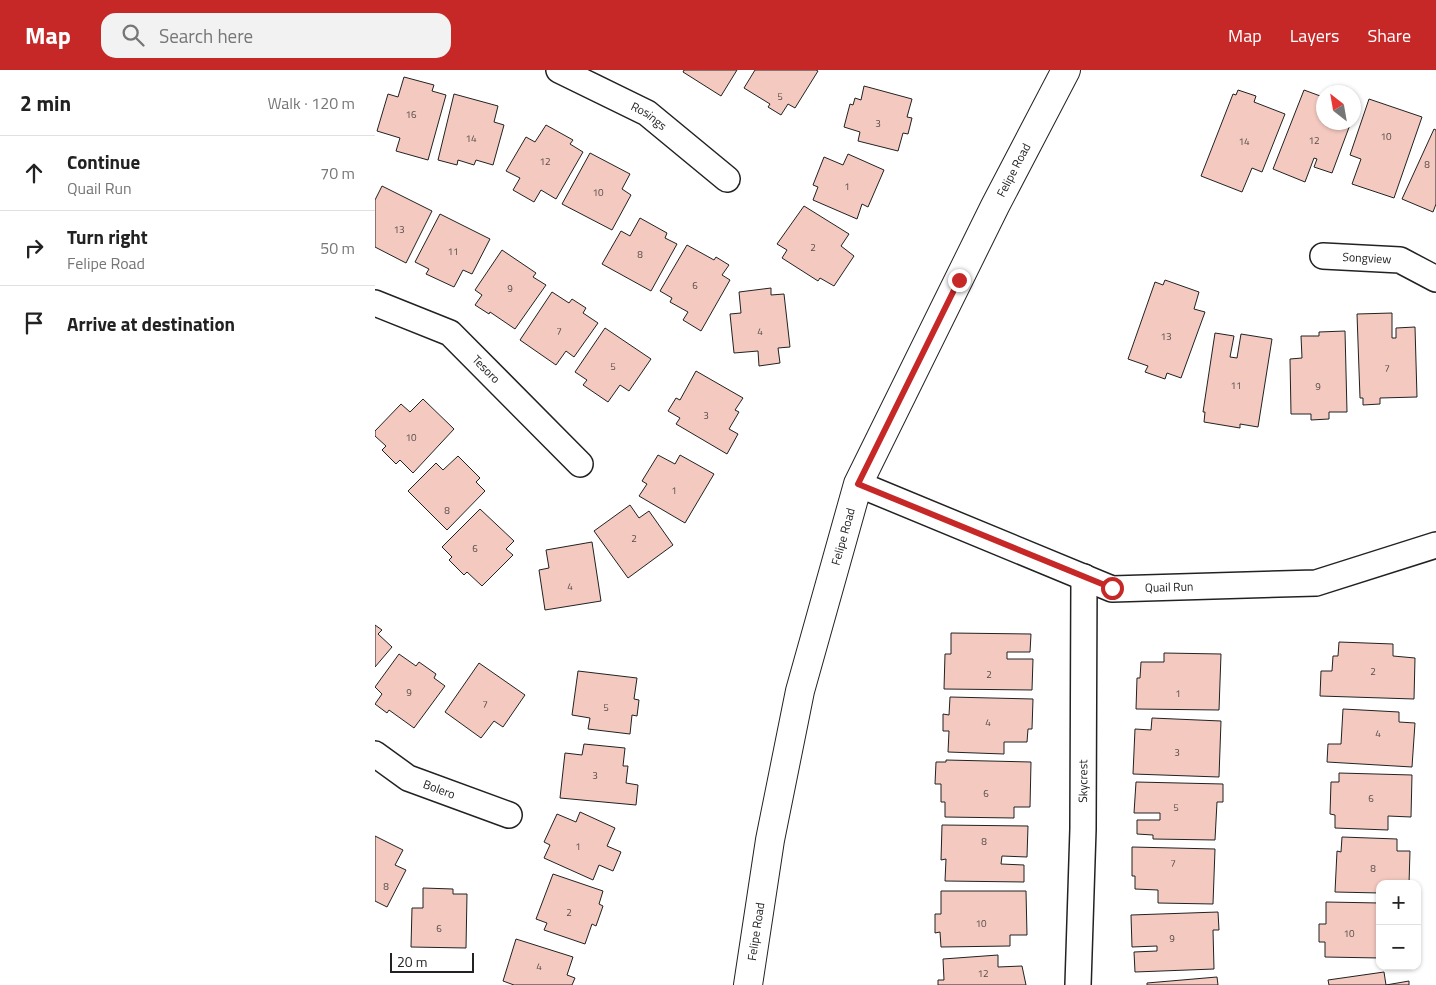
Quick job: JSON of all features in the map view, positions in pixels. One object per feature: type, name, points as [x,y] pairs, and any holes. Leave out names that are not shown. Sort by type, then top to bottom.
[{"type":"main road","name":"Felipe Road","points":[[748,985],[770,840],[800,691],[858,484],[995,206],[1066,70]]},
{"type":"street","name":"Rosings","points":[[559,70],[647,113],[727,179]]},
{"type":"street","name":"Songview","points":[[1323,256],[1400,260],[1436,279]]},
{"type":"street","name":"Tesoro","points":[[375,302],[450,332],[580,464]]},
{"type":"street","name":"Quail Run","points":[[858,484],[1112,588],[1316,583],[1436,545]]},
{"type":"street","name":"Skycrest","points":[[1078,985],[1083,829],[1084,577]]},
{"type":"street","name":"Bolero","points":[[375,754],[408,778],[509,815]]},
{"type":"building","points":[[684,70],[737,70],[721,96],[683,72]]},
{"type":"building","points":[[755,70],[818,71],[795,108],[788,104],[781,115],[768,107],[770,104],[744,88]]},
{"type":"building","points":[[404,77],[434,85],[432,91],[446,95],[428,160],[396,151],[400,138],[377,131],[388,94],[398,97]]},
{"type":"building","points":[[864,86],[912,99],[907,117],[912,118],[908,134],[903,133],[898,151],[858,141],[860,132],[844,127],[850,104],[853,105],[855,98],[861,100]]},
{"type":"building","points":[[1238,90],[1256,96],[1254,102],[1285,114],[1262,172],[1252,168],[1242,192],[1201,176],[1233,94],[1236,95]]},
{"type":"building","points":[[1304,90],[1316,94],[1316,130],[1348,130],[1332,173],[1314,167],[1317,159],[1314,158],[1305,182],[1273,169]]},
{"type":"building","points":[[454,94],[498,106],[494,122],[504,125],[493,165],[476,160],[474,165],[458,160],[457,165],[438,160]]},
{"type":"building","points":[[1369,99],[1422,117],[1394,198],[1352,184],[1361,159],[1350,155],[1358,130],[1361,130],[1361,123]]},
{"type":"building","points":[[546,125],[573,140],[570,144],[583,152],[556,199],[541,190],[534,202],[513,190],[520,178],[506,171],[526,137],[535,142]]},
{"type":"building","points":[[1434,129],[1436,130],[1436,204],[1433,212],[1402,199]]},
{"type":"building","points":[[590,153],[630,174],[622,189],[631,195],[612,230],[562,204]]},
{"type":"building","points":[[848,154],[884,170],[868,207],[862,204],[857,219],[813,200],[818,187],[813,185],[824,157],[843,165]]},
{"type":"building","points":[[382,186],[432,211],[406,263],[375,247],[375,200]]},
{"type":"building","points":[[804,206],[849,234],[841,246],[854,256],[834,286],[820,278],[818,281],[782,258],[787,250],[777,244]]},
{"type":"building","points":[[440,214],[490,239],[472,274],[463,270],[454,287],[426,274],[429,269],[415,262]]},
{"type":"building","points":[[640,218],[667,233],[665,238],[677,244],[651,291],[602,264],[621,231],[630,236]]},
{"type":"building","points":[[687,245],[714,260],[716,257],[729,265],[722,275],[730,280],[701,331],[683,320],[688,312],[670,302],[672,298],[660,291]]},
{"type":"building","points":[[502,250],[536,273],[533,277],[546,285],[515,329],[490,312],[489,314],[475,305],[482,295],[475,290]]},
{"type":"building","points":[[1165,280],[1199,292],[1194,309],[1205,312],[1181,378],[1167,373],[1165,379],[1145,372],[1148,366],[1128,359],[1155,282],[1163,285]]},
{"type":"building","points":[[771,288],[771,295],[784,294],[790,347],[778,348],[780,363],[759,366],[758,351],[734,353],[730,314],[741,313],[739,292]]},
{"type":"building","points":[[552,292],[569,303],[572,299],[586,308],[583,313],[598,323],[574,357],[566,351],[556,365],[520,340]]},
{"type":"building","points":[[1392,313],[1392,338],[1396,338],[1396,328],[1415,327],[1417,397],[1380,398],[1380,404],[1363,405],[1363,398],[1360,398],[1357,314]]},
{"type":"building","points":[[605,328],[651,359],[629,391],[620,385],[608,402],[583,385],[587,380],[575,372]]},
{"type":"building","points":[[1345,331],[1347,412],[1329,412],[1329,419],[1311,420],[1311,414],[1291,414],[1290,359],[1302,358],[1301,336],[1319,336],[1319,332]]},
{"type":"building","points":[[1215,333],[1234,336],[1230,357],[1237,358],[1241,334],[1272,339],[1258,427],[1240,424],[1240,428],[1204,422],[1205,412],[1203,412]]},
{"type":"building","points":[[696,371],[743,398],[735,410],[739,412],[729,429],[738,434],[727,454],[676,424],[680,418],[668,411],[676,398],[680,400]]},
{"type":"building","points":[[423,399],[454,429],[413,473],[400,460],[396,464],[382,450],[386,446],[375,436],[375,431],[401,404],[410,412]]},
{"type":"building","points":[[658,455],[675,464],[680,455],[714,474],[685,523],[639,496],[647,484],[642,481]]},
{"type":"building","points":[[458,456],[480,478],[476,482],[485,491],[447,530],[408,491],[436,463],[443,470]]},
{"type":"building","points":[[630,505],[639,518],[649,511],[673,545],[628,578],[594,531]]},
{"type":"building","points":[[480,509],[514,541],[506,549],[513,555],[482,586],[467,572],[464,575],[449,560],[452,557],[442,547]]},
{"type":"building","points":[[592,542],[601,601],[545,610],[539,570],[549,568],[546,550]]},
{"type":"building","points":[[375,625],[382,630],[378,634],[392,647],[375,667]]},
{"type":"building","points":[[951,633],[1031,634],[1030,652],[1007,652],[1007,659],[1033,659],[1032,690],[944,689],[945,654],[951,654]]},
{"type":"building","points":[[1339,642],[1393,644],[1393,656],[1415,658],[1414,699],[1320,696],[1321,671],[1332,671],[1333,656],[1338,656]]},
{"type":"building","points":[[1164,653],[1221,654],[1219,710],[1136,709],[1137,678],[1140,678],[1141,662],[1164,662]]},
{"type":"building","points":[[399,654],[416,666],[419,662],[436,674],[434,678],[445,686],[414,728],[389,710],[387,713],[375,704],[382,694],[375,687]]},
{"type":"building","points":[[479,663],[525,695],[503,727],[494,721],[481,738],[445,712]]},
{"type":"building","points":[[578,671],[637,678],[634,699],[639,700],[637,716],[632,715],[630,734],[588,729],[590,718],[572,715]]},
{"type":"building","points":[[950,697],[1033,699],[1032,729],[1028,729],[1027,742],[1004,742],[1004,754],[948,752],[949,731],[943,731],[943,714],[949,715]]},
{"type":"building","points":[[1343,709],[1399,712],[1399,722],[1415,723],[1412,767],[1327,762],[1328,744],[1341,744]]},
{"type":"building","points":[[1152,718],[1221,721],[1219,777],[1133,774],[1135,729],[1151,730]]},
{"type":"building","points":[[584,744],[625,748],[623,766],[628,766],[626,783],[638,785],[636,805],[560,798],[565,753],[582,755]]},
{"type":"building","points":[[946,760],[1031,762],[1030,807],[1014,807],[1014,818],[945,817],[945,802],[941,802],[941,784],[935,784],[936,762],[946,762]]},
{"type":"building","points":[[1339,773],[1412,775],[1411,817],[1388,816],[1388,830],[1335,828],[1335,815],[1330,814],[1331,782],[1339,782]]},
{"type":"building","points":[[1136,782],[1223,784],[1223,802],[1217,802],[1215,840],[1153,839],[1153,835],[1137,834],[1137,820],[1160,820],[1160,813],[1134,813]]},
{"type":"building","points":[[580,812],[615,828],[607,846],[621,852],[613,871],[599,865],[593,880],[544,858],[550,845],[544,842],[557,814],[576,822]]},
{"type":"building","points":[[942,825],[1028,826],[1027,857],[1002,856],[1001,864],[1024,865],[1024,882],[945,881],[946,859],[941,860]]},
{"type":"building","points":[[375,836],[403,850],[395,865],[406,870],[387,907],[375,901]]},
{"type":"building","points":[[1342,837],[1397,839],[1397,851],[1410,851],[1409,880],[1376,880],[1376,893],[1335,892],[1337,851],[1341,852]]},
{"type":"building","points":[[1132,847],[1215,849],[1213,904],[1158,903],[1158,890],[1135,889],[1135,876],[1132,876]]},
{"type":"building","points":[[553,874],[603,891],[599,904],[603,906],[596,926],[592,924],[585,944],[544,930],[547,923],[536,919]]},
{"type":"building","points":[[423,888],[453,889],[453,894],[467,894],[466,948],[411,947],[412,908],[423,908]]},
{"type":"building","points":[[941,891],[1026,891],[1027,935],[1010,935],[1010,946],[941,947],[940,932],[935,933],[935,914],[941,914]]},
{"type":"building","points":[[1326,902],[1376,903],[1376,958],[1325,957],[1325,942],[1319,942],[1319,924],[1326,924]]},
{"type":"building","points":[[1218,912],[1219,930],[1213,930],[1214,969],[1135,972],[1134,952],[1157,951],[1157,946],[1132,947],[1131,915]]},
{"type":"building","points":[[516,939],[573,957],[567,975],[575,978],[572,985],[514,985],[503,981]]},
{"type":"building","points":[[998,955],[998,967],[1022,966],[1026,985],[938,985],[938,980],[944,980],[943,959]]},
{"type":"building","points":[[1384,972],[1386,985],[1329,985],[1328,980]]},
{"type":"building","points":[[1217,977],[1218,985],[1147,985],[1147,983]]},
{"type":"building","points":[[1409,981],[1409,985],[1386,985]]},
{"type":"route","points":[[959,280],[858,484],[1112,588]]}]
